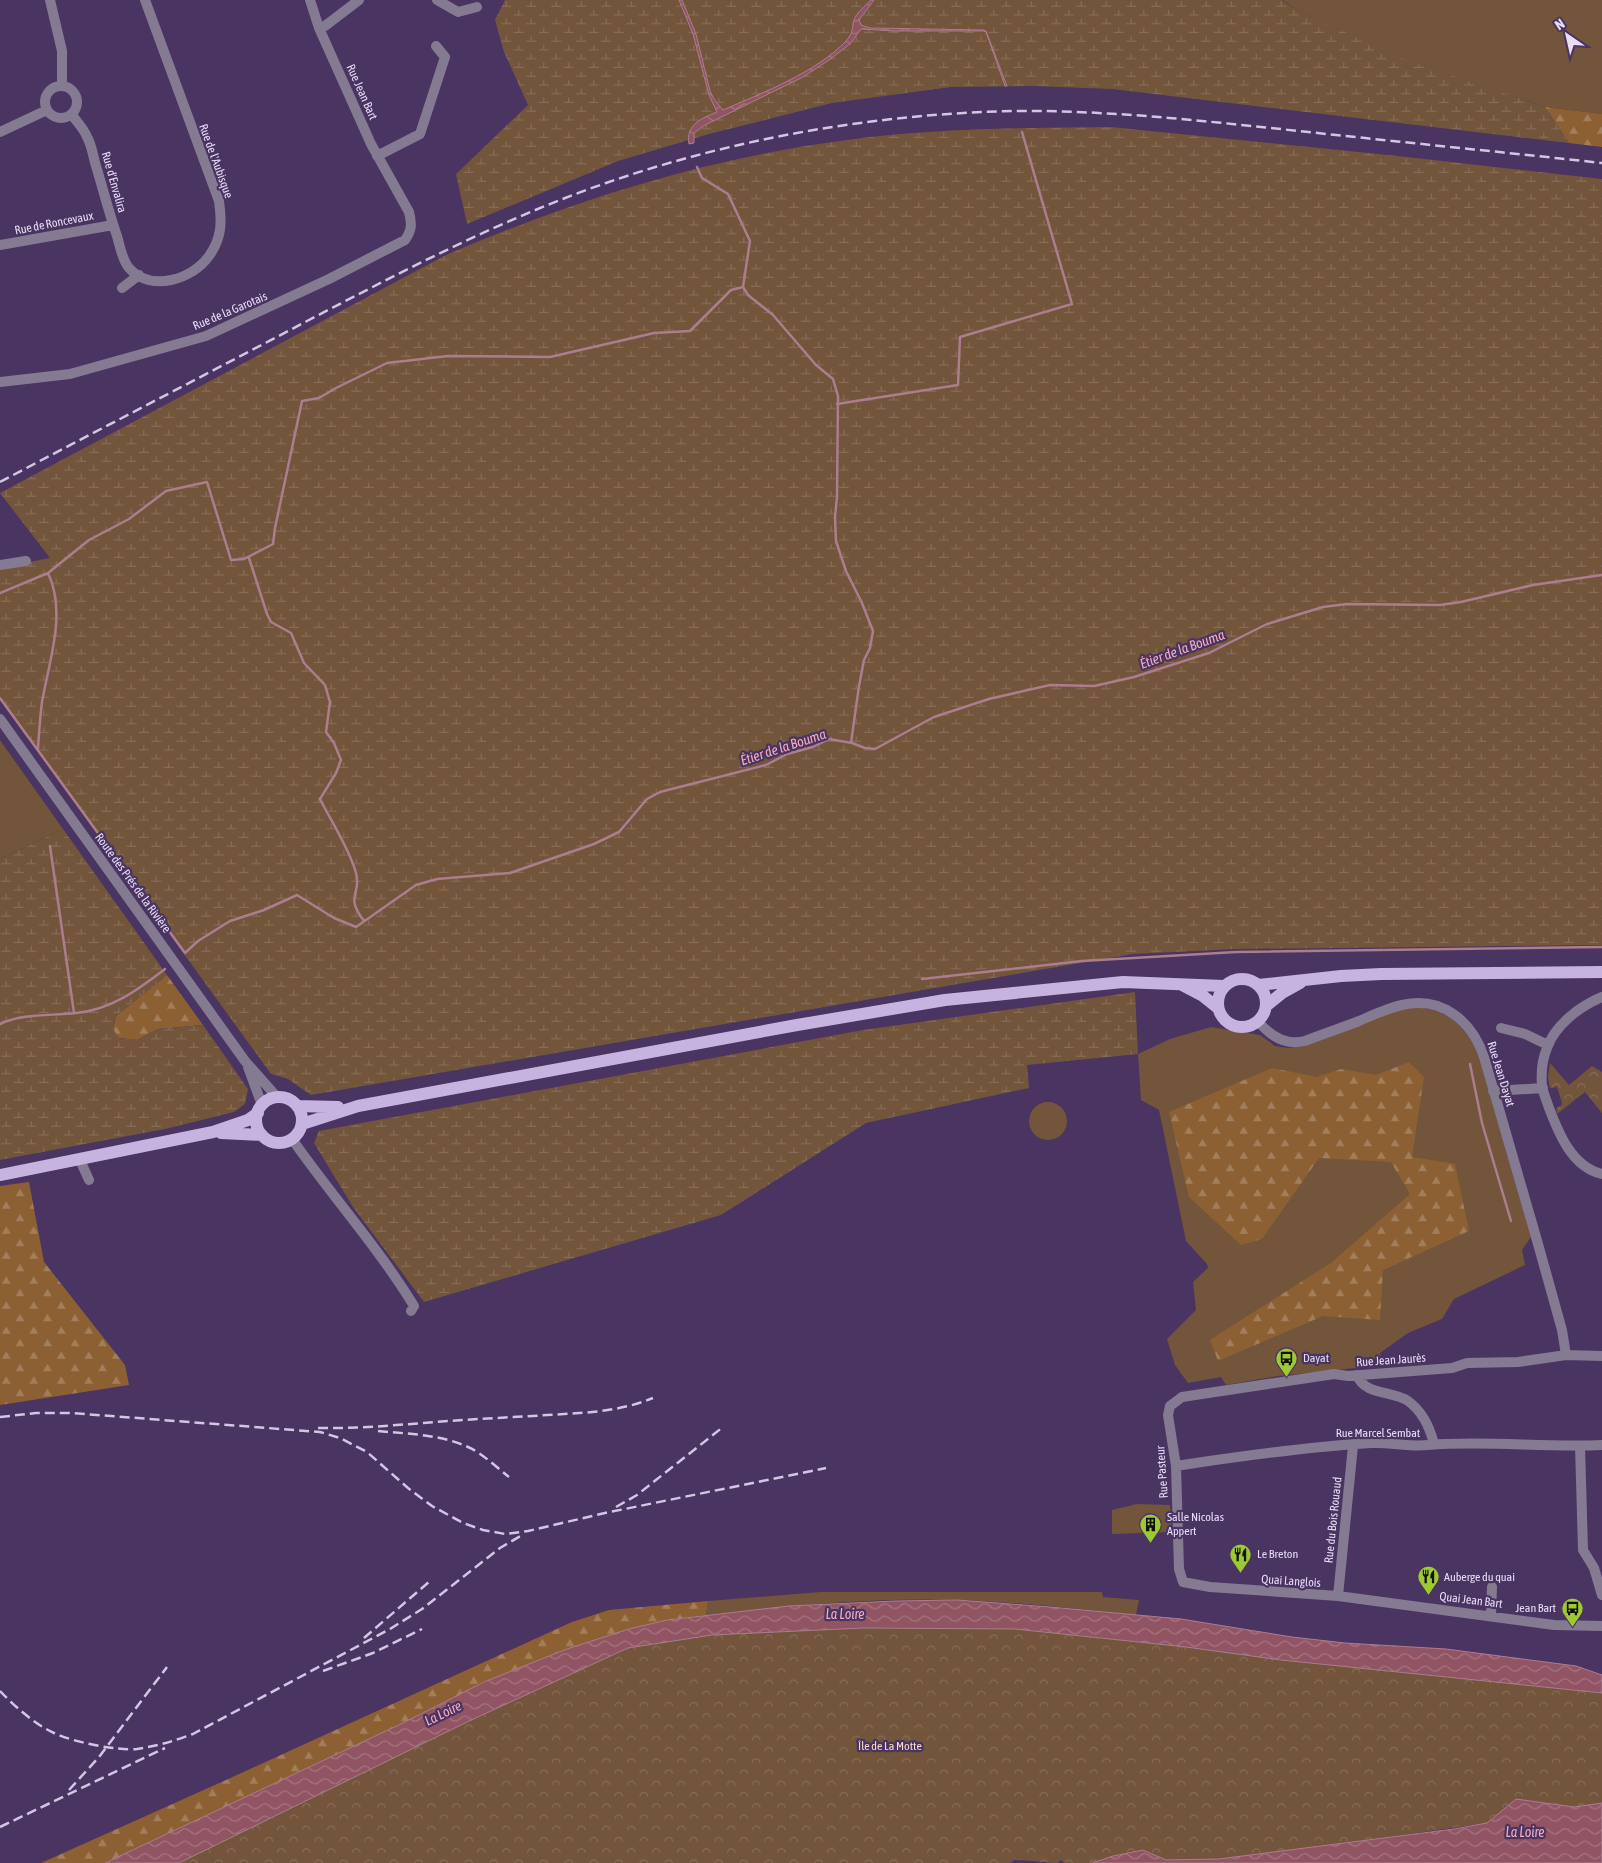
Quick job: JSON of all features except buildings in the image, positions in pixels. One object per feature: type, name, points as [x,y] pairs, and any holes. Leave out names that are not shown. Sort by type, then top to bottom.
[{"type":"main road","points":[[1258,985],[1302,982],[1341,976],[1381,974],[1602,972]]},
{"type":"main road","points":[[1182,985],[1218,1008],[1224,1019],[1234,1026],[1246,1026],[1258,1021],[1266,1006],[1264,993],[1252,981],[1242,978],[1233,980],[1224,986],[1219,994],[1218,1008]]},
{"type":"main road","points":[[297,1106],[326,1108],[358,1106],[797,1025],[946,1000],[1123,982],[1224,986]]},
{"type":"main road","points":[[1266,1006],[1282,993],[1302,982]]},
{"type":"main road","points":[[0,1174],[80,1160],[213,1132],[248,1120],[266,1101],[277,1097],[286,1098],[297,1106],[302,1114],[302,1124],[299,1131],[292,1139],[284,1142],[269,1140],[262,1135],[257,1124],[260,1109]]},
{"type":"main road","points":[[302,1124],[358,1106]]},
{"type":"main road","points":[[213,1132],[262,1135]]},
{"type":"street","points":[[50,0],[62,51],[62,86]]},
{"type":"street","name":"Rue de l'Aubisque","points":[[139,275],[150,279],[168,281],[182,278],[192,272],[205,262],[213,250],[220,238],[222,221],[219,201],[145,0]]},
{"type":"street","name":"Rue Jean Bart","points":[[310,0],[319,28],[377,156],[397,192]]},
{"type":"street","points":[[319,28],[325,26],[359,0]]},
{"type":"street","points":[[437,0],[458,12],[477,7]]},
{"type":"street","points":[[377,156],[420,134],[445,57],[436,46]]},
{"type":"street","points":[[62,86],[72,90],[76,95],[77,105],[72,115],[58,118],[47,110],[45,100],[53,88],[62,86]]},
{"type":"street","points":[[0,132],[47,110]]},
{"type":"street","name":"Rue d'Envalira","points":[[72,115],[88,137],[124,259],[129,268],[139,275]]},
{"type":"street","name":"Rue de la Garotais","points":[[0,382],[70,374],[206,336],[329,279],[405,240],[411,231],[412,221],[397,192]]},
{"type":"street","name":"Rue de Roncevaux","points":[[0,245],[113,225]]},
{"type":"street","points":[[122,288],[139,275]]},
{"type":"street","points":[[0,565],[26,561]]},
{"type":"street","name":"Route des Prés de la Rivière","points":[[0,719],[246,1061],[277,1097]]},
{"type":"street","points":[[1602,997],[1572,1015],[1559,1029],[1548,1045],[1542,1072],[1543,1088],[1556,1127],[1567,1148],[1591,1172],[1602,1174]]},
{"type":"street","name":"Rue Jean Dayat","points":[[1258,1021],[1279,1040],[1299,1043],[1402,1005],[1422,1003],[1437,1006],[1460,1018],[1475,1035],[1481,1048],[1562,1330],[1566,1355]]},
{"type":"street","points":[[1501,1028],[1525,1034],[1548,1045]]},
{"type":"street","name":"Route des Prés de la Rivière","points":[[246,1061],[260,1109]]},
{"type":"street","points":[[1493,1091],[1543,1088]]},
{"type":"street","points":[[292,1139],[310,1166],[380,1255],[402,1287],[414,1306],[410,1311]]},
{"type":"street","points":[[80,1160],[88,1180]]},
{"type":"street","name":"Rue Jean Jaurès","points":[[1182,1397],[1334,1374],[1357,1375],[1452,1368],[1467,1363],[1518,1362],[1566,1355],[1602,1356]]},
{"type":"street","points":[[1357,1375],[1365,1387],[1402,1397],[1409,1402],[1430,1428],[1434,1444]]},
{"type":"street","name":"Rue Pasteur","points":[[1182,1397],[1173,1402],[1168,1410],[1176,1466],[1179,1569],[1183,1582]]},
{"type":"street","name":"Rue Marcel Sembat","points":[[1176,1466],[1327,1446],[1353,1446],[1372,1443],[1428,1445],[1602,1445]]},
{"type":"street","name":"Rue du Bois Rouaud","points":[[1338,1596],[1353,1446]]},
{"type":"street","points":[[1580,1446],[1584,1550],[1598,1568],[1602,1595]]},
{"type":"street","name":"Quai Langlois","points":[[1183,1582],[1210,1588],[1338,1596]]},
{"type":"street","points":[[1491,1615],[1492,1587]]},
{"type":"street","name":"Quai Jean Bart","points":[[1338,1596],[1491,1615],[1554,1625],[1602,1626]]},
{"type":"green space","points":[[505,0],[1282,0],[1297,10],[1406,60],[1545,107],[1569,143],[1112,89],[1035,86],[951,87],[832,103],[709,134],[618,161],[467,224],[456,174],[528,105],[504,52],[495,20]]},
{"type":"green space","points":[[1283,0],[1602,0],[1602,114],[1545,107],[1406,61],[1297,10]]},
{"type":"green space","points":[[1545,107],[1602,114],[1602,147],[1569,143]]},
{"type":"green space","points":[[1111,127],[1602,179],[1602,945],[1236,949],[1133,954],[311,1095],[288,1079],[271,1074],[0,700],[0,568],[50,558],[0,493],[446,255],[494,235],[590,200],[639,184],[739,159],[840,141],[941,131]]},
{"type":"green space","points":[[0,740],[63,829],[0,859]]},
{"type":"green space","points":[[63,829],[167,975],[116,1016],[113,1029],[118,1038],[137,1040],[158,1029],[203,1025],[248,1089],[245,1104],[234,1112],[165,1129],[0,1160],[0,859]]},
{"type":"green space","points":[[167,975],[203,1025],[158,1029],[137,1040],[118,1038],[113,1029],[116,1016]]},
{"type":"green space","points":[[1135,992],[1138,1054],[1027,1065],[1029,1088],[866,1123],[721,1215],[424,1302],[353,1207],[314,1143],[319,1131],[863,1030]]},
{"type":"green space","points":[[1419,1007],[1439,1012],[1453,1019],[1476,1046],[1531,1237],[1522,1250],[1525,1265],[1454,1299],[1442,1319],[1408,1333],[1380,1353],[1384,1365],[1278,1376],[1226,1385],[1221,1377],[1188,1383],[1175,1365],[1167,1339],[1196,1310],[1193,1282],[1208,1268],[1207,1264],[1186,1241],[1159,1110],[1141,1100],[1138,1054],[1170,1039],[1211,1027],[1260,1035],[1275,1046],[1288,1048],[1305,1046],[1396,1010]]},
{"type":"green space","points":[[1409,1062],[1424,1077],[1412,1157],[1455,1164],[1469,1231],[1383,1270],[1380,1320],[1323,1316],[1218,1361],[1210,1340],[1331,1263],[1410,1194],[1391,1162],[1319,1158],[1262,1239],[1241,1245],[1189,1197],[1169,1112],[1272,1068],[1317,1077],[1341,1069],[1376,1075]]},
{"type":"green space","points":[[1550,1063],[1569,1085],[1592,1066],[1602,1072],[1602,1113],[1585,1092],[1557,1114],[1556,1108],[1561,1106],[1562,1103],[1557,1087],[1550,1088],[1548,1077]]},
{"type":"green space","points":[[1048,1102],[1062,1107],[1067,1121],[1062,1135],[1048,1140],[1034,1135],[1029,1121],[1034,1107]]},
{"type":"green space","points":[[29,1182],[44,1262],[125,1365],[129,1385],[0,1405],[0,1186]]},
{"type":"green space","points":[[1137,1504],[1170,1505],[1172,1532],[1112,1534],[1112,1510]]},
{"type":"green space","points":[[821,1592],[1102,1592],[1103,1597],[1139,1600],[1136,1615],[1002,1602],[926,1599],[832,1603],[706,1615],[708,1601]]},
{"type":"green space","points":[[708,1601],[706,1615],[667,1620],[629,1629],[564,1650],[484,1682],[403,1723],[105,1863],[41,1863],[572,1622],[609,1610]]},
{"type":"green space","name":"Île de La Motte","points":[[863,1628],[1015,1629],[1186,1647],[1281,1660],[1602,1693],[1602,1803],[1574,1807],[1516,1799],[1487,1823],[1219,1859],[1166,1860],[1143,1850],[1113,1856],[1092,1863],[1065,1863],[1060,1860],[1058,1863],[1014,1860],[1010,1863],[179,1863],[467,1722],[628,1648],[712,1635]]},
{"type":"water","points":[[679,0],[682,0],[696,34],[710,91],[723,110],[788,81],[834,52],[846,41],[852,31],[855,17],[871,0],[874,0],[859,20],[861,25],[870,28],[986,31],[1007,86],[1005,86],[986,32],[984,31],[861,29],[850,44],[829,60],[803,77],[705,125],[694,133],[694,143],[689,144],[688,137],[692,127],[700,120],[717,112],[709,95],[693,34]]},
{"type":"water","points":[[957,1600],[1181,1619],[1292,1637],[1345,1643],[1446,1649],[1576,1666],[1602,1675],[1602,1693],[1281,1660],[1186,1647],[1015,1629],[863,1628],[712,1635],[628,1648],[467,1722],[179,1863],[105,1863],[403,1723],[484,1682],[564,1650],[629,1629],[667,1620],[789,1606]]},
{"type":"water","name":"La Loire","points":[[1516,1799],[1574,1807],[1602,1803],[1602,1863],[1092,1863],[1113,1856],[1143,1850],[1166,1860],[1219,1859],[1454,1829],[1487,1823]]},
{"type":"waterway","points":[[837,404],[958,385],[960,337],[1072,304],[1022,132]]},
{"type":"waterway","points":[[0,593],[48,573],[89,540],[129,519],[166,491],[207,482],[231,560],[244,559],[273,544],[302,401],[319,398],[387,363],[448,356],[550,357],[654,333],[690,331],[731,290],[743,287],[750,241],[728,194],[702,178],[697,167]]},
{"type":"waterway","points":[[743,287],[748,295],[773,315],[816,365],[833,379],[838,396],[836,541],[846,571],[873,631],[870,648],[864,660],[851,743]]},
{"type":"waterway","points":[[249,558],[271,622],[291,633],[304,663],[325,685],[330,702],[326,732],[334,743],[341,760],[336,773],[320,799],[353,864],[357,880],[355,906],[364,921]]},
{"type":"waterway","points":[[38,748],[42,702],[55,637],[56,621],[56,604],[48,573]]},
{"type":"waterway","name":"Étier de la Bouma","points":[[0,698],[185,953],[198,941],[230,921],[264,910],[297,895],[334,918],[356,927],[416,885],[437,879],[510,873],[594,844],[619,832],[647,799],[660,792],[766,765],[787,754],[813,747],[829,739],[875,749],[934,717],[989,699],[1050,685],[1094,686],[1134,677],[1209,653],[1267,624],[1323,607],[1347,604],[1440,605],[1533,585],[1602,575]]},
{"type":"waterway","points":[[50,846],[74,1013]]},
{"type":"waterway","points":[[922,979],[1082,961],[1236,952],[1602,947]]},
{"type":"waterway","name":"Étier de la Bouma","points":[[0,1024],[28,1016],[76,1013],[101,1008],[135,991],[165,969]]},
{"type":"waterway","points":[[1470,1064],[1482,1123],[1511,1221]]},
{"type":"railway","points":[[0,482],[380,283],[492,229],[567,197],[655,167],[705,153],[806,131],[909,117],[961,113],[1013,111],[1085,112],[1192,120],[1602,163]]},
{"type":"railway","points":[[318,1428],[373,1427],[587,1412],[614,1409],[653,1398]]},
{"type":"railway","points":[[0,1417],[36,1413],[71,1413],[320,1432],[340,1438],[367,1452],[432,1506],[463,1523],[483,1530],[505,1534],[528,1531],[605,1513],[826,1468]]},
{"type":"railway","points":[[616,1507],[637,1495],[723,1427]]},
{"type":"railway","points":[[378,1431],[446,1439],[478,1453],[509,1477]]},
{"type":"railway","points":[[0,1691],[18,1709],[40,1725],[72,1740],[128,1749],[144,1748],[172,1741],[193,1734],[390,1629],[422,1609],[500,1548],[524,1534]]},
{"type":"railway","points":[[364,1638],[430,1581]]},
{"type":"railway","points":[[323,1671],[373,1653],[422,1629]]},
{"type":"railway","points":[[69,1790],[99,1757],[167,1667]]},
{"type":"railway","points":[[0,1827],[165,1748]]},
{"type":"place","name":"Dayat","points":[[1287,1377]]},
{"type":"place","name":"Salle Nicolas Appert","points":[[1151,1543]]},
{"type":"place","name":"Le Breton","points":[[1241,1573]]},
{"type":"place","name":"Auberge du quai","points":[[1428,1596]]},
{"type":"place","name":"Jean Bart","points":[[1572,1627]]}]
